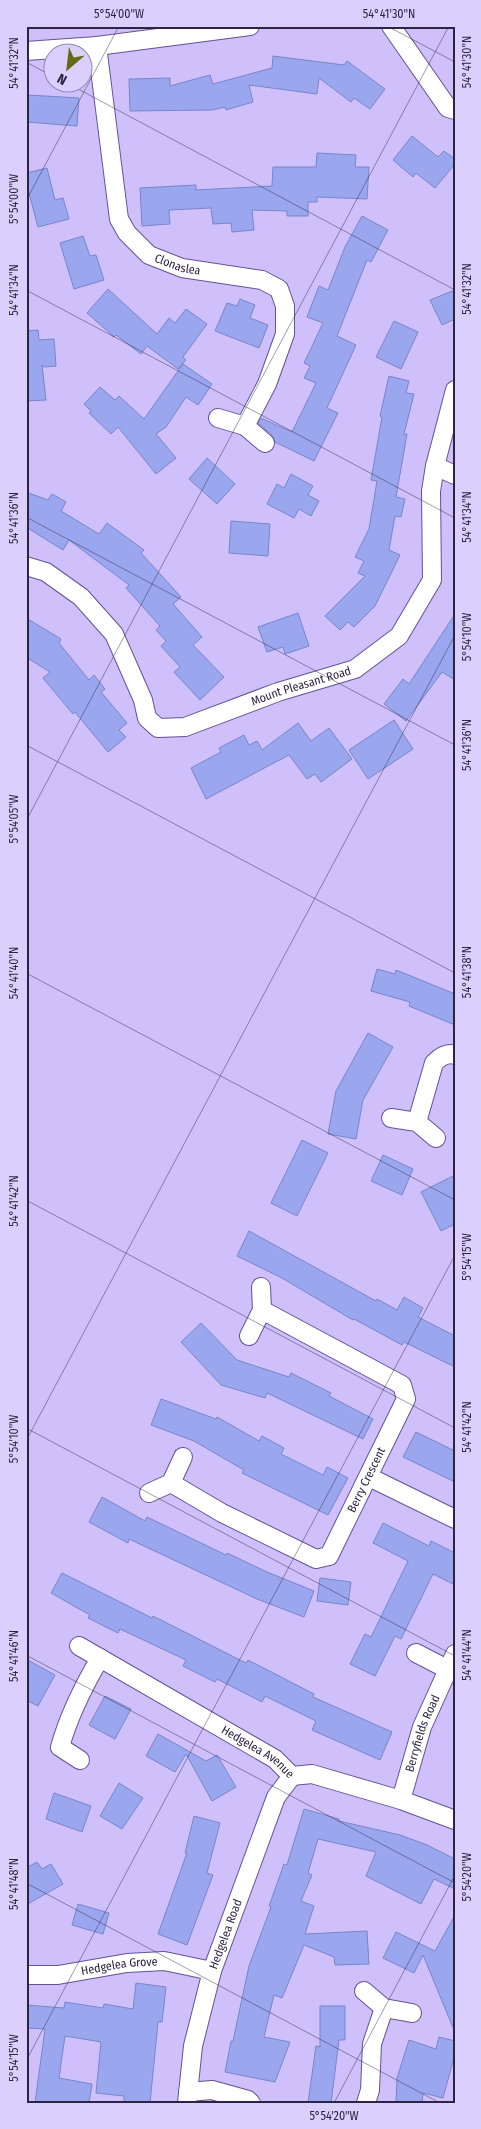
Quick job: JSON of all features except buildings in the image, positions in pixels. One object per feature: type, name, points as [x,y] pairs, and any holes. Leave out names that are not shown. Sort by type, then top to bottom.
[{"type":"street","points":[[26,51],[97,46],[250,26]]},
{"type":"street","points":[[391,26],[448,108],[455,110]]},
{"type":"street","name":"Clonaslea","points":[[97,46],[119,219],[127,233],[149,255],[182,268],[262,280],[279,289],[285,306],[285,334],[266,384],[245,426]]},
{"type":"street","name":"Mount Pleasant Road","points":[[26,566],[46,572],[81,597],[114,634],[143,700],[147,718],[158,728],[185,727],[278,692],[355,669],[399,636],[432,580],[431,491],[435,466],[455,390]]},
{"type":"street","points":[[218,418],[245,426],[265,443]]},
{"type":"street","points":[[435,466],[455,475]]},
{"type":"street","points":[[417,1122],[434,1063],[441,1057],[451,1054],[455,1055]]},
{"type":"street","points":[[391,1118],[417,1122],[436,1138]]},
{"type":"street","points":[[249,1336],[262,1310],[261,1287]]},
{"type":"street","name":"Berry Crescent","points":[[171,1483],[222,1513],[316,1559],[330,1556],[406,1399],[402,1384],[262,1310]]},
{"type":"street","points":[[149,1492],[171,1483],[183,1457]]},
{"type":"street","points":[[369,1477],[455,1519]]},
{"type":"street","name":"Hedgelea Avenue","points":[[78,1646],[276,1759],[292,1776],[312,1774],[402,1800],[455,1820]]},
{"type":"street","name":"Berryfields Road","points":[[402,1800],[422,1727],[451,1662],[416,1653]]},
{"type":"street","points":[[80,1760],[60,1747],[67,1723],[79,1694],[100,1658]]},
{"type":"street","name":"Hedgelea Road","points":[[188,2098],[193,2046],[212,1971],[276,1798],[292,1776]]},
{"type":"street","name":"Hedgelea Grove","points":[[26,1975],[58,1975],[127,1963],[164,1961],[212,1971]]},
{"type":"street","points":[[364,1991],[384,2008],[412,2013]]},
{"type":"street","points":[[366,2103],[370,2090],[372,2044],[384,2008]]},
{"type":"street","points":[[188,2098],[212,2090],[248,2100],[251,2103]]}]
